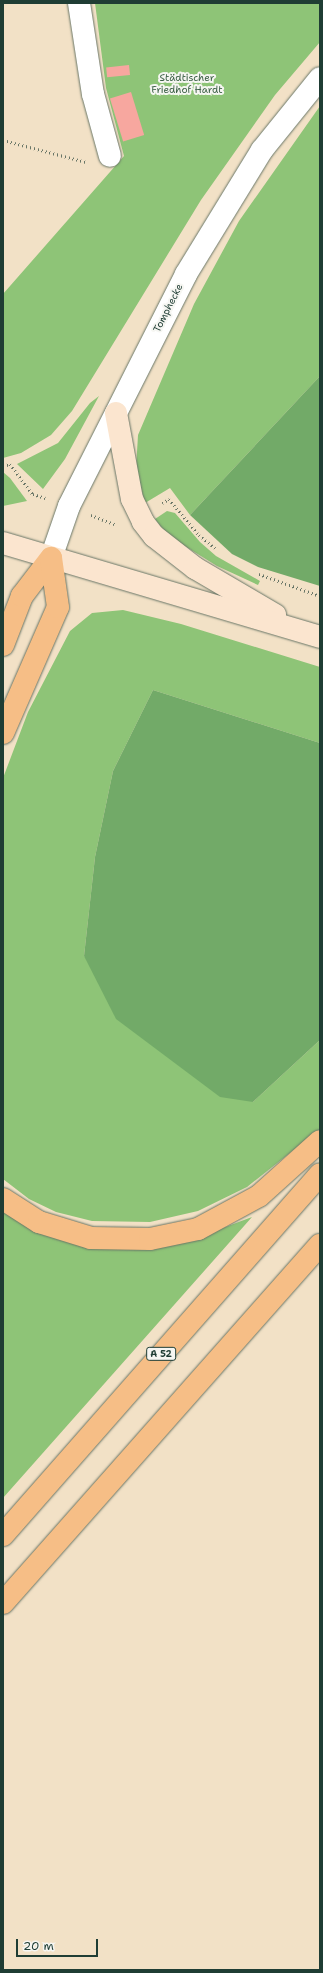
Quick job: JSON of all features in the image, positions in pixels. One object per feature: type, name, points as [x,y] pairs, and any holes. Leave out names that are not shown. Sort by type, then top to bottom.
[{"type":"highway","points":[[3,645],[22,596],[51,558]]},
{"type":"highway","points":[[3,733],[58,607],[51,558]]},
{"type":"highway","points":[[3,1199],[39,1222],[91,1238],[150,1239],[198,1229],[259,1196],[320,1141]]},
{"type":"highway","name":"A 52","points":[[3,1535],[320,1174]]},
{"type":"highway","points":[[3,1603],[320,1245]]},
{"type":"main road","points":[[116,413],[132,499],[142,522],[154,536],[195,568],[312,634]]},
{"type":"main road","points":[[3,543],[312,634]]},
{"type":"street","points":[[79,3],[93,94],[110,156]]},
{"type":"street","name":"Tomphecke","points":[[51,558],[69,506],[186,274],[262,150],[320,78]]},
{"type":"path","points":[[3,140],[99,166],[110,156]]},
{"type":"path","points":[[3,466],[10,464],[33,494],[69,506]]},
{"type":"green space","name":"Städtischer Friedhof Hardt","points":[[95,3],[320,3],[320,42],[275,95],[201,200],[72,411],[51,435],[21,453],[3,458],[3,294],[124,156],[106,88]]},
{"type":"green space","points":[[320,106],[320,376],[190,515],[170,488],[145,503],[136,469],[138,435],[194,304],[239,221]]},
{"type":"green space","points":[[320,376],[320,586],[258,567],[232,554],[190,515]]},
{"type":"green space","points":[[99,396],[65,459],[43,489],[17,464],[58,443],[90,403]]},
{"type":"green space","points":[[3,472],[10,478],[27,501],[3,506]]},
{"type":"green space","points":[[167,511],[175,513],[200,542],[216,556],[260,581],[258,585],[217,566],[167,535],[155,519]]},
{"type":"green space","points":[[123,610],[181,624],[320,667],[320,743],[153,690],[113,771],[95,857],[84,956],[253,1102],[320,1040],[320,1129],[247,1187],[198,1211],[150,1222],[92,1221],[56,1212],[29,1199],[3,1179],[3,778],[28,712],[70,631],[92,613]]},
{"type":"green space","points":[[153,690],[320,743],[320,1040],[253,1102],[220,1097],[116,1019],[84,956],[95,857],[113,771]]},
{"type":"green space","points":[[3,1210],[48,1234],[196,1238],[252,1217],[3,1498]]},
{"type":"building","points":[[129,65],[130,75],[107,77],[106,67]]},
{"type":"building","points":[[131,92],[144,135],[123,141],[110,98]]}]
